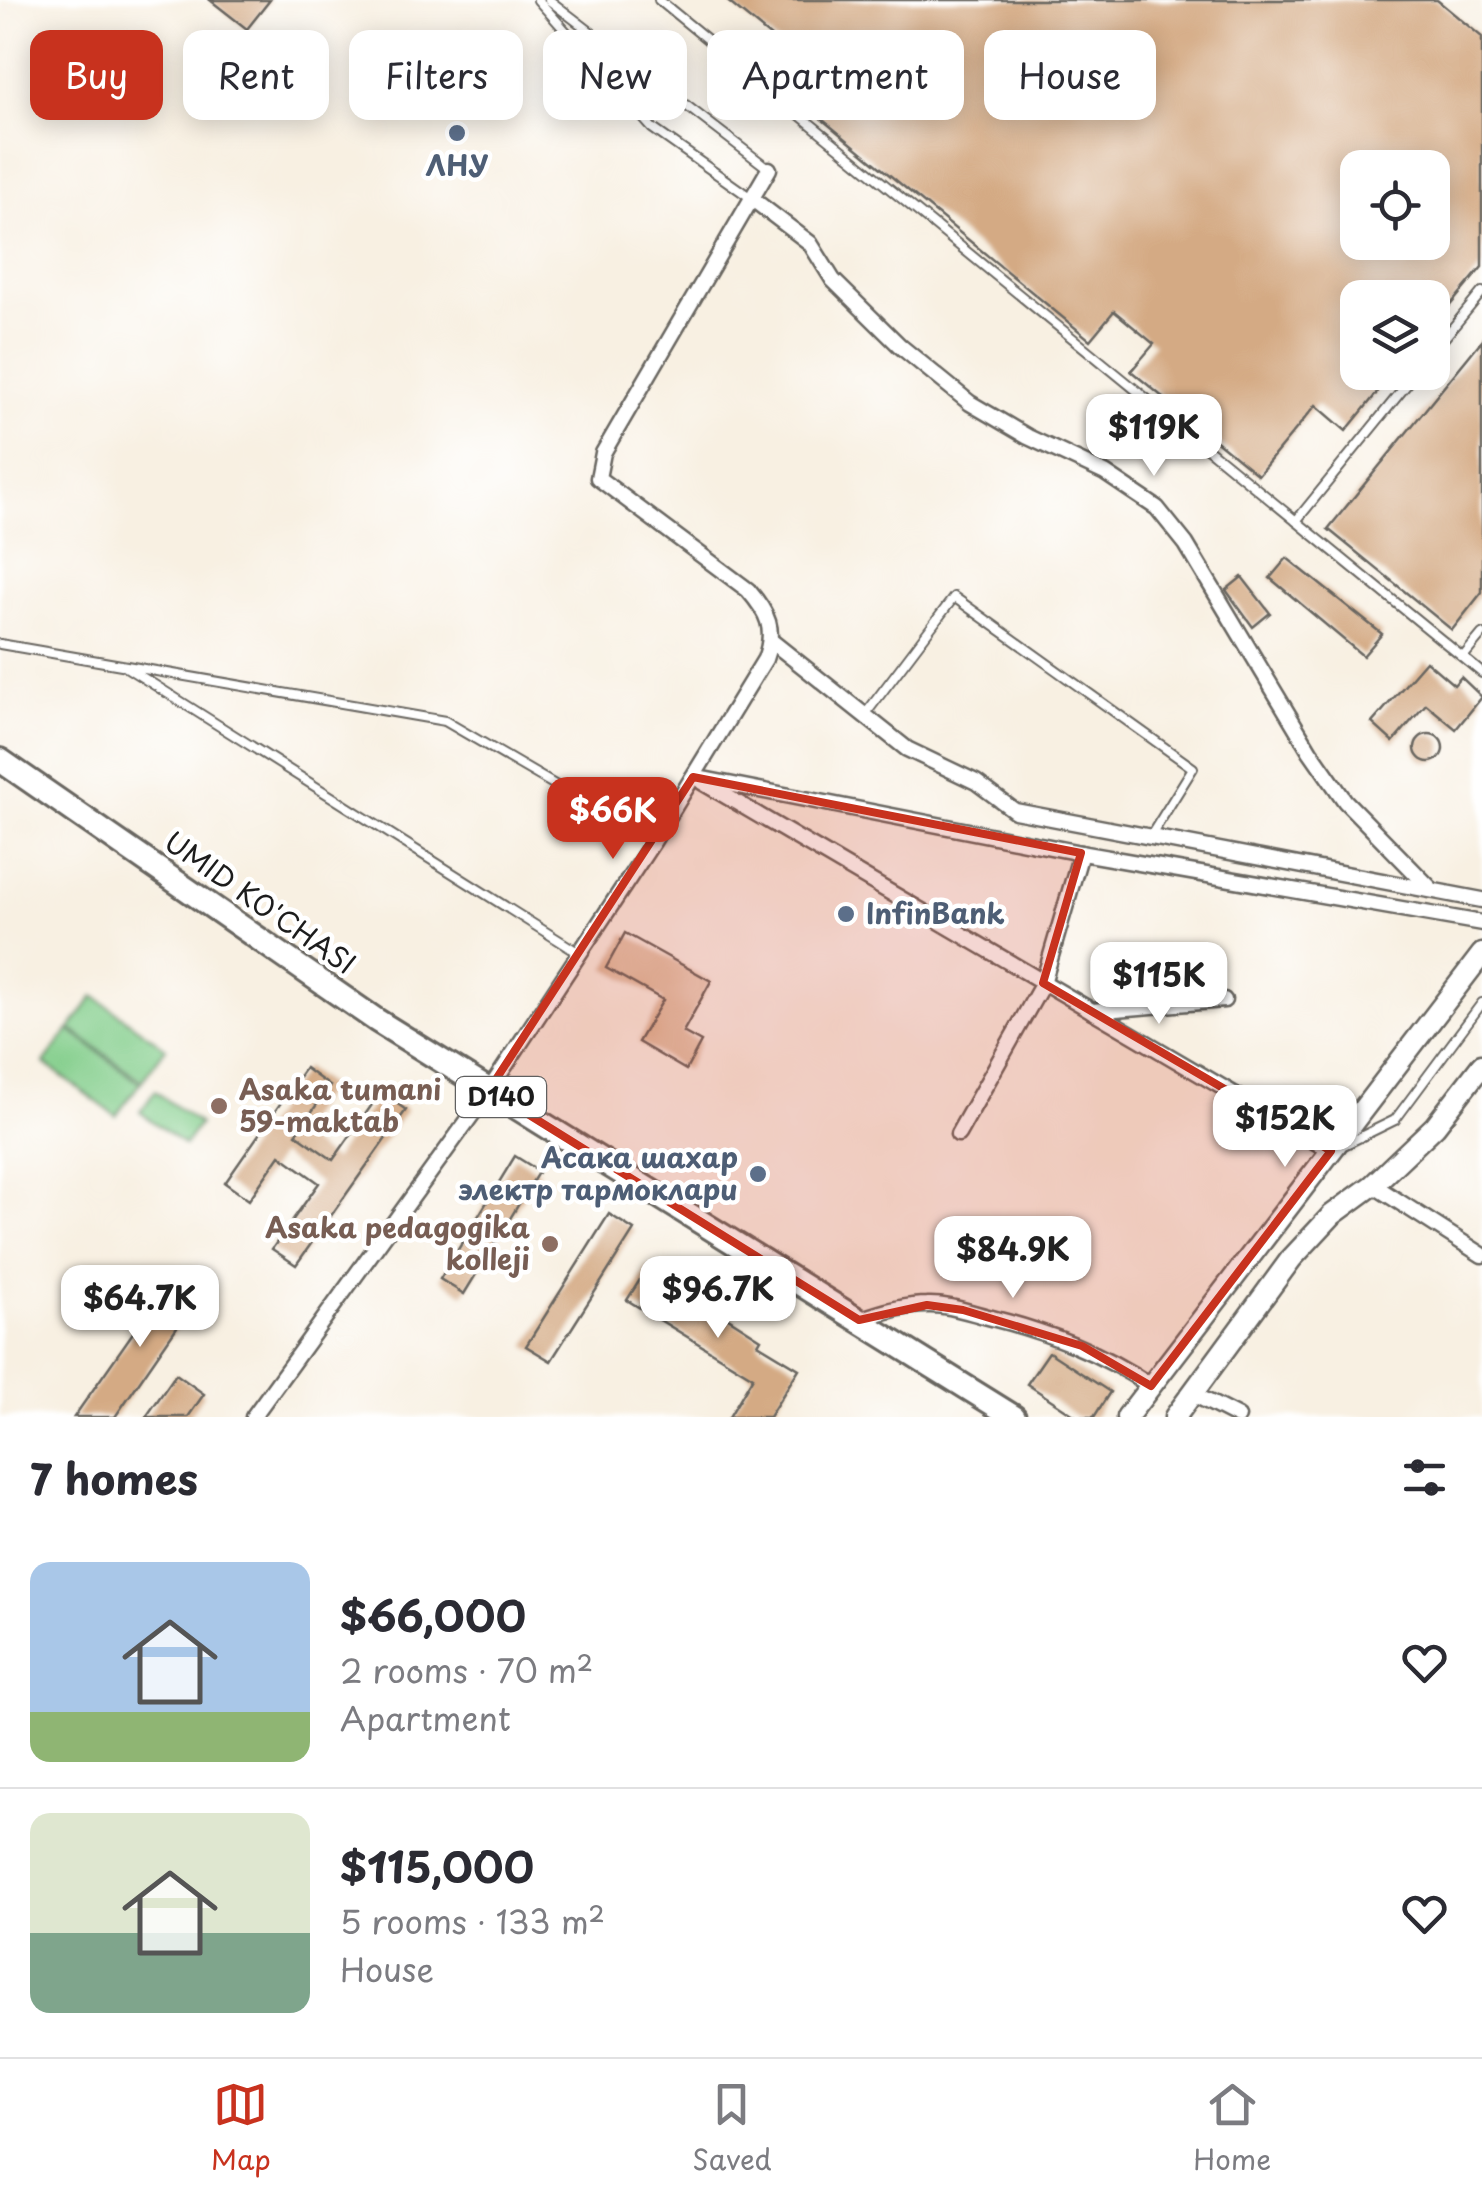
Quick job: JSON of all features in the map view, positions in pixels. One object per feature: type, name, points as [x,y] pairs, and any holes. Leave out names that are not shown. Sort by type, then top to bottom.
[{"type":"main road","name":"UMID KO'CHASI","points":[[0,760],[376,1020],[1014,1417]]},
{"type":"main road","points":[[1127,1417],[1482,954]]},
{"type":"main road","points":[[1175,1417],[1291,1259],[1332,1215],[1373,1185],[1435,1126],[1482,1066]]},
{"type":"street","points":[[253,1417],[489,1090],[653,842],[765,658],[770,640],[764,609],[748,590],[598,478],[603,453],[768,169]]},
{"type":"street","points":[[752,198],[810,243],[833,280],[900,346],[970,402],[1028,437],[1105,473],[1157,508],[1186,544],[1310,751],[1345,801],[1432,890]]},
{"type":"street","points":[[770,640],[908,749],[976,782],[1015,811],[1482,900]]},
{"type":"street","points":[[693,777],[1482,924]]},
{"type":"street","points":[[693,777],[1331,1151]]},
{"type":"street","points":[[958,1134],[1043,983],[1081,852]]},
{"type":"street","points":[[1091,1012],[1224,1000]]},
{"type":"street","points":[[1373,1185],[1482,1255]]},
{"type":"street","points":[[859,1320],[888,1310],[927,1305],[963,1310],[1082,1346],[1116,1362],[1151,1386]]},
{"type":"street","points":[[1193,1394],[1238,1417]]},
{"type":"lane","points":[[538,0],[652,128],[752,198]]},
{"type":"lane","points":[[550,0],[768,169]]},
{"type":"lane","points":[[659,0],[1482,674]]},
{"type":"lane","points":[[1450,331],[1482,292]]},
{"type":"lane","points":[[1296,521],[1402,390]]},
{"type":"lane","points":[[864,716],[954,598],[1193,768],[1150,837]]},
{"type":"lane","points":[[1463,658],[1482,634]]},
{"type":"lane","points":[[0,644],[445,720],[653,842]]},
{"type":"lane","points":[[120,664],[578,952]]},
{"type":"lane","points":[[1331,1151],[1396,1120],[1482,1003]]},
{"type":"highlighted area","points":[[693,777],[1081,853],[1043,983],[1331,1151],[1151,1386],[1082,1346],[963,1310],[927,1305],[859,1320],[489,1090]]},
{"type":"green space","points":[[94,996],[166,1048],[142,1081],[70,1029]]},
{"type":"green space","points":[[69,1030],[140,1083],[116,1116],[44,1063]]},
{"type":"green space","points":[[155,1091],[199,1124],[184,1145],[140,1112]]},
{"type":"building","points":[[210,0],[270,0],[247,29]]},
{"type":"building","points":[[726,0],[1437,0],[1482,37],[1482,267],[1450,305],[1450,280],[1340,280],[1340,390],[1379,390],[1346,431],[1316,405],[1258,475],[1131,371],[1154,344],[1114,311],[1090,340],[823,120],[964,120],[964,30],[763,30]]},
{"type":"building","points":[[1482,340],[1482,592],[1452,630],[1328,529],[1441,390],[1450,390],[1450,379]]},
{"type":"building","points":[[1287,558],[1382,634],[1363,656],[1270,578]]},
{"type":"building","points":[[1242,577],[1270,613],[1253,627],[1226,590]]},
{"type":"building","points":[[1426,661],[1454,685],[1461,677],[1482,697],[1456,729],[1426,704],[1393,742],[1372,723]]},
{"type":"building","points":[[1429,734],[1439,738],[1443,748],[1439,758],[1429,762],[1419,758],[1415,748],[1419,738]]},
{"type":"building","points":[[625,933],[711,981],[683,1032],[701,1042],[686,1070],[638,1042],[663,1000],[606,968]]},
{"type":"building","points":[[305,1068],[330,1086],[296,1134],[333,1160],[381,1092],[406,1110],[296,1265],[272,1249],[319,1183],[280,1155],[249,1200],[225,1183]]},
{"type":"building","points":[[515,1156],[539,1171],[464,1294],[440,1279]]},
{"type":"building","points":[[609,1214],[634,1230],[551,1361],[526,1346]]},
{"type":"building","points":[[648,1267],[761,1339],[758,1344],[799,1369],[769,1417],[729,1417],[753,1377],[627,1300]]},
{"type":"building","points":[[174,1274],[201,1292],[115,1417],[74,1417]]},
{"type":"building","points":[[1049,1352],[1110,1392],[1094,1417],[1077,1417],[1027,1384]]},
{"type":"building","points":[[176,1374],[204,1394],[188,1417],[146,1417]]},
{"type":"place","name":"ЛНУ","points":[[457,133]]},
{"type":"place","name":"InfinBank","points":[[846,914]]},
{"type":"place","name":"Asaka tumani 59-maktab","points":[[219,1106]]},
{"type":"place","name":"Асака шахар электр тармоклари","points":[[758,1174]]},
{"type":"place","name":"Asaka pedagogika kolleji","points":[[550,1244]]}]
